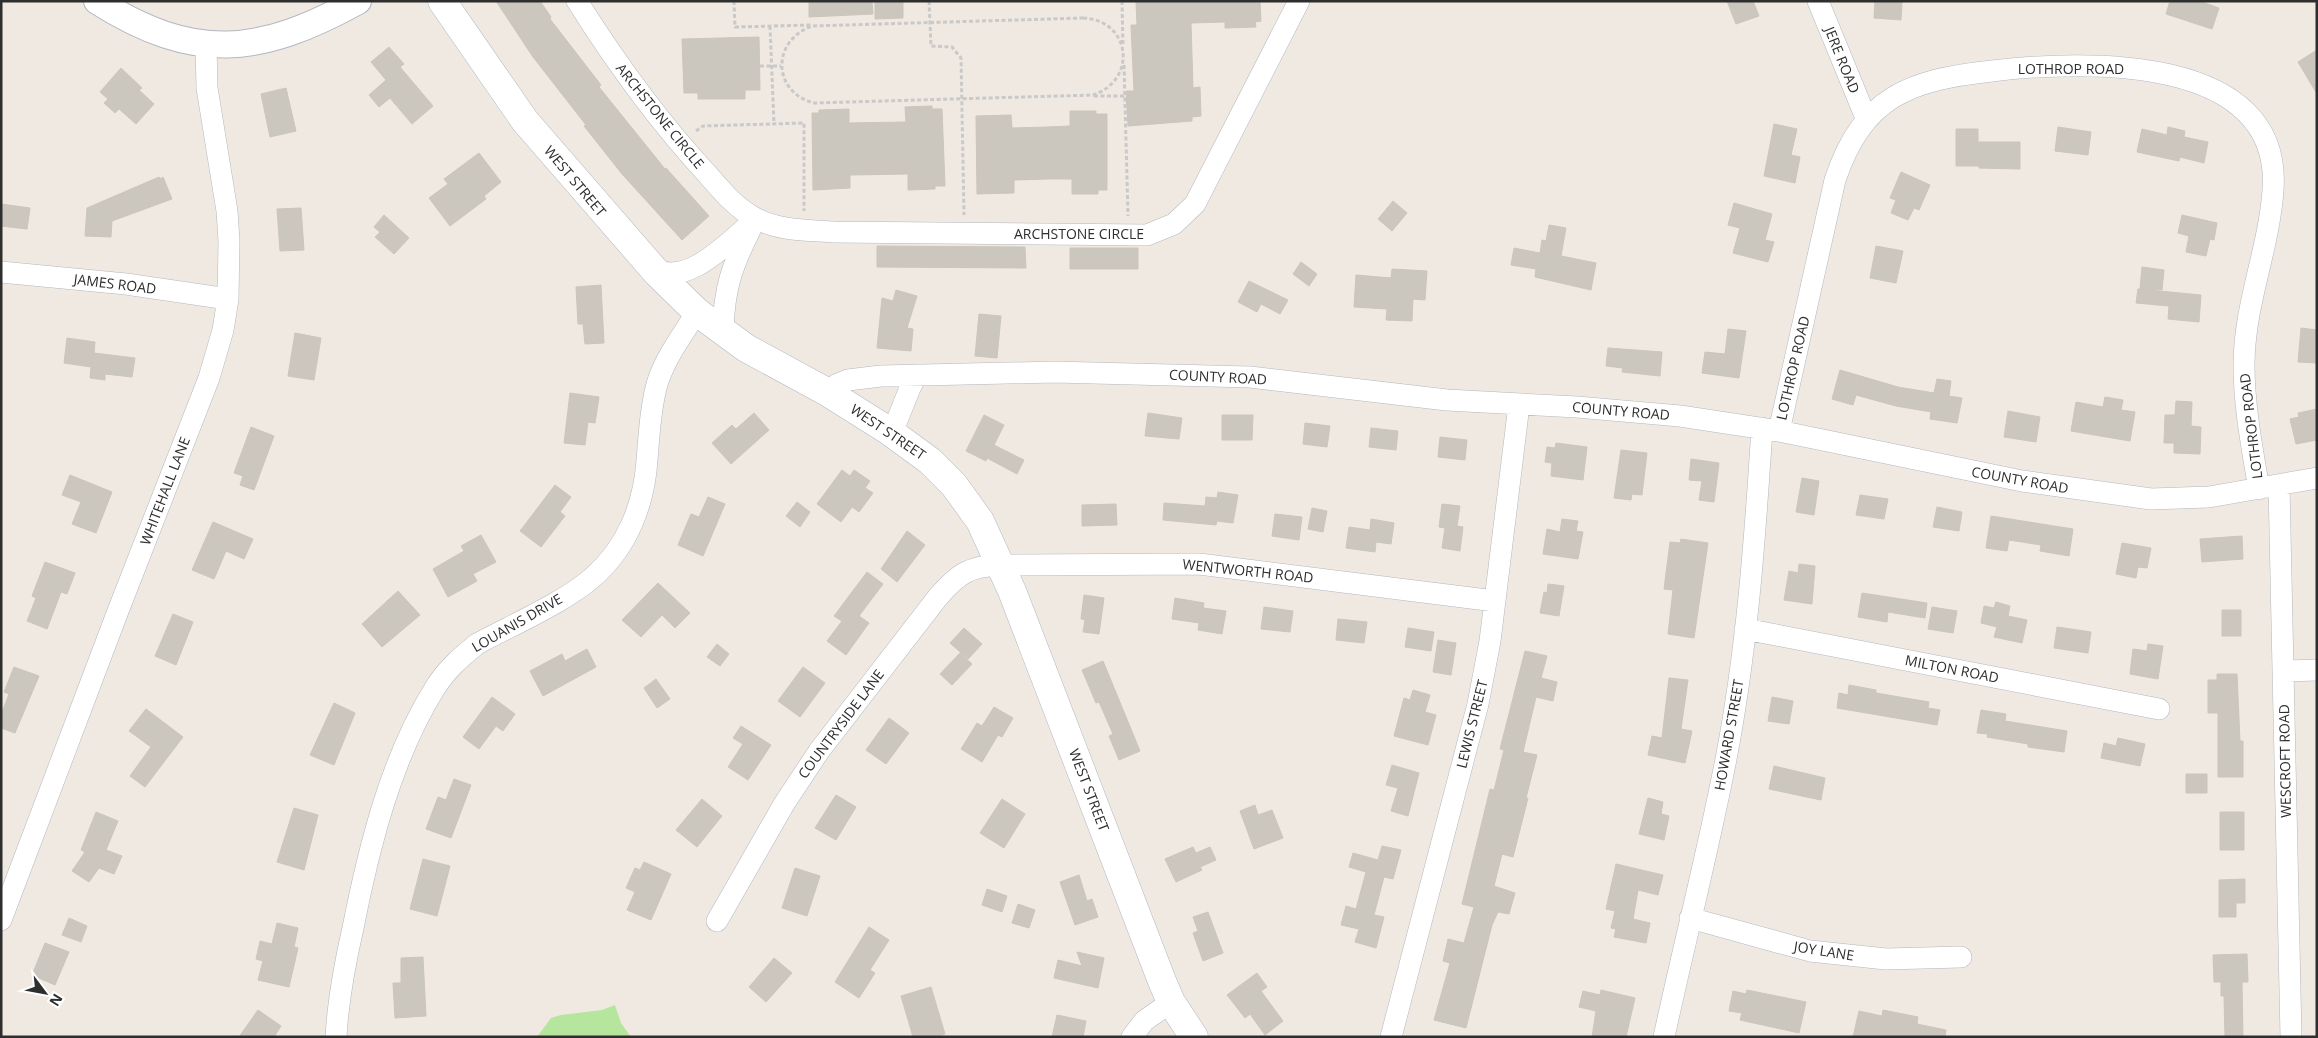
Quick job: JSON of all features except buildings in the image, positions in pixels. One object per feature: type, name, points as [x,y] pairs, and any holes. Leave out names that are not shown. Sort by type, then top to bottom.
[{"type":"main road","name":"WEST STREET","points":[[442,1],[525,121],[647,263],[697,312],[768,362],[827,392],[892,433],[921,454],[954,485],[980,521],[1025,622],[1171,1002],[1194,1037]]},
{"type":"street","points":[[96,1],[124,17],[161,34],[206,44],[240,44],[304,28],[358,1]]},
{"type":"street","name":"ARCHSTONE CIRCLE","points":[[577,1],[631,83],[681,145],[730,200],[756,219],[778,227],[834,232],[1147,235],[1164,230],[1184,217],[1195,204],[1300,1]]},
{"type":"street","name":"JERE ROAD","points":[[1818,1],[1866,118]]},
{"type":"street","name":"WHITEHALL LANE","points":[[1,920],[209,378],[223,330],[228,299],[230,264],[228,211],[207,88],[206,44]]},
{"type":"street","name":"LOTHROP ROAD","points":[[1771,429],[1835,180],[1843,156],[1866,118],[1899,93],[1928,83],[1981,72],[2055,66],[2097,66],[2137,69],[2208,86],[2229,97],[2245,110],[2258,125],[2268,143],[2274,165],[2274,190],[2250,306],[2244,364],[2250,432],[2269,487]]},
{"type":"street","points":[[647,263],[658,271],[665,273],[687,271],[702,263],[756,219]]},
{"type":"street","points":[[723,331],[724,304],[730,276],[756,219]]},
{"type":"street","name":"JAMES ROAD","points":[[1,272],[126,284],[228,299]]},
{"type":"street","name":"LOUANIS DRIVE","points":[[336,1037],[345,967],[364,872],[391,783],[422,710],[436,686],[463,655],[477,644],[583,585],[602,568],[618,549],[633,521],[643,491],[652,410],[660,376],[673,350],[697,312]]},
{"type":"street","name":"COUNTY ROAD","points":[[827,392],[836,385],[865,377],[917,375],[1054,372],[1250,377],[1447,400],[1609,409],[1771,429],[1977,473],[2124,496],[2184,499],[2210,497],[2317,478]]},
{"type":"street","points":[[892,433],[917,375]]},
{"type":"street","name":"LEWIS STREET","points":[[1391,1037],[1478,704],[1495,601],[1519,404]]},
{"type":"street","name":"HOWARD STREET","points":[[1664,1037],[1726,760],[1771,429]]},
{"type":"street","name":"WESCROFT ROAD","points":[[2269,487],[2283,671],[2291,1037]]},
{"type":"street","name":"WENTWORTH ROAD","points":[[1000,565],[1199,564],[1495,601]]},
{"type":"street","name":"COUNTRYSIDE LANE","points":[[717,921],[784,804],[818,751],[938,597],[956,578],[969,569],[983,565],[1000,565]]},
{"type":"street","name":"MILTON ROAD","points":[[1745,629],[2159,709]]},
{"type":"street","points":[[2283,671],[2317,670]]},
{"type":"street","name":"JOY LANE","points":[[1690,918],[1810,951],[1886,959],[1961,958]]},
{"type":"street","points":[[1132,1037],[1144,1022],[1171,1002]]},
{"type":"path","points":[[734,1],[735,27],[1090,18],[1105,24],[1116,34],[1124,56],[1121,71],[1113,84],[1100,93],[1086,96]]},
{"type":"path","points":[[929,1],[930,46],[950,46],[960,56],[964,233]]},
{"type":"path","points":[[1122,1],[1129,234]]},
{"type":"path","points":[[819,25],[804,29],[792,38],[784,51],[781,66],[789,88],[800,98],[814,103],[1125,96]]},
{"type":"path","points":[[770,26],[774,124]]},
{"type":"path","points":[[760,66],[781,66]]},
{"type":"path","points":[[681,145],[703,126],[804,123],[806,201],[802,229]]},
{"type":"green space","points":[[615,1005],[621,1023],[631,1037],[537,1037],[551,1018],[602,1010]]}]
